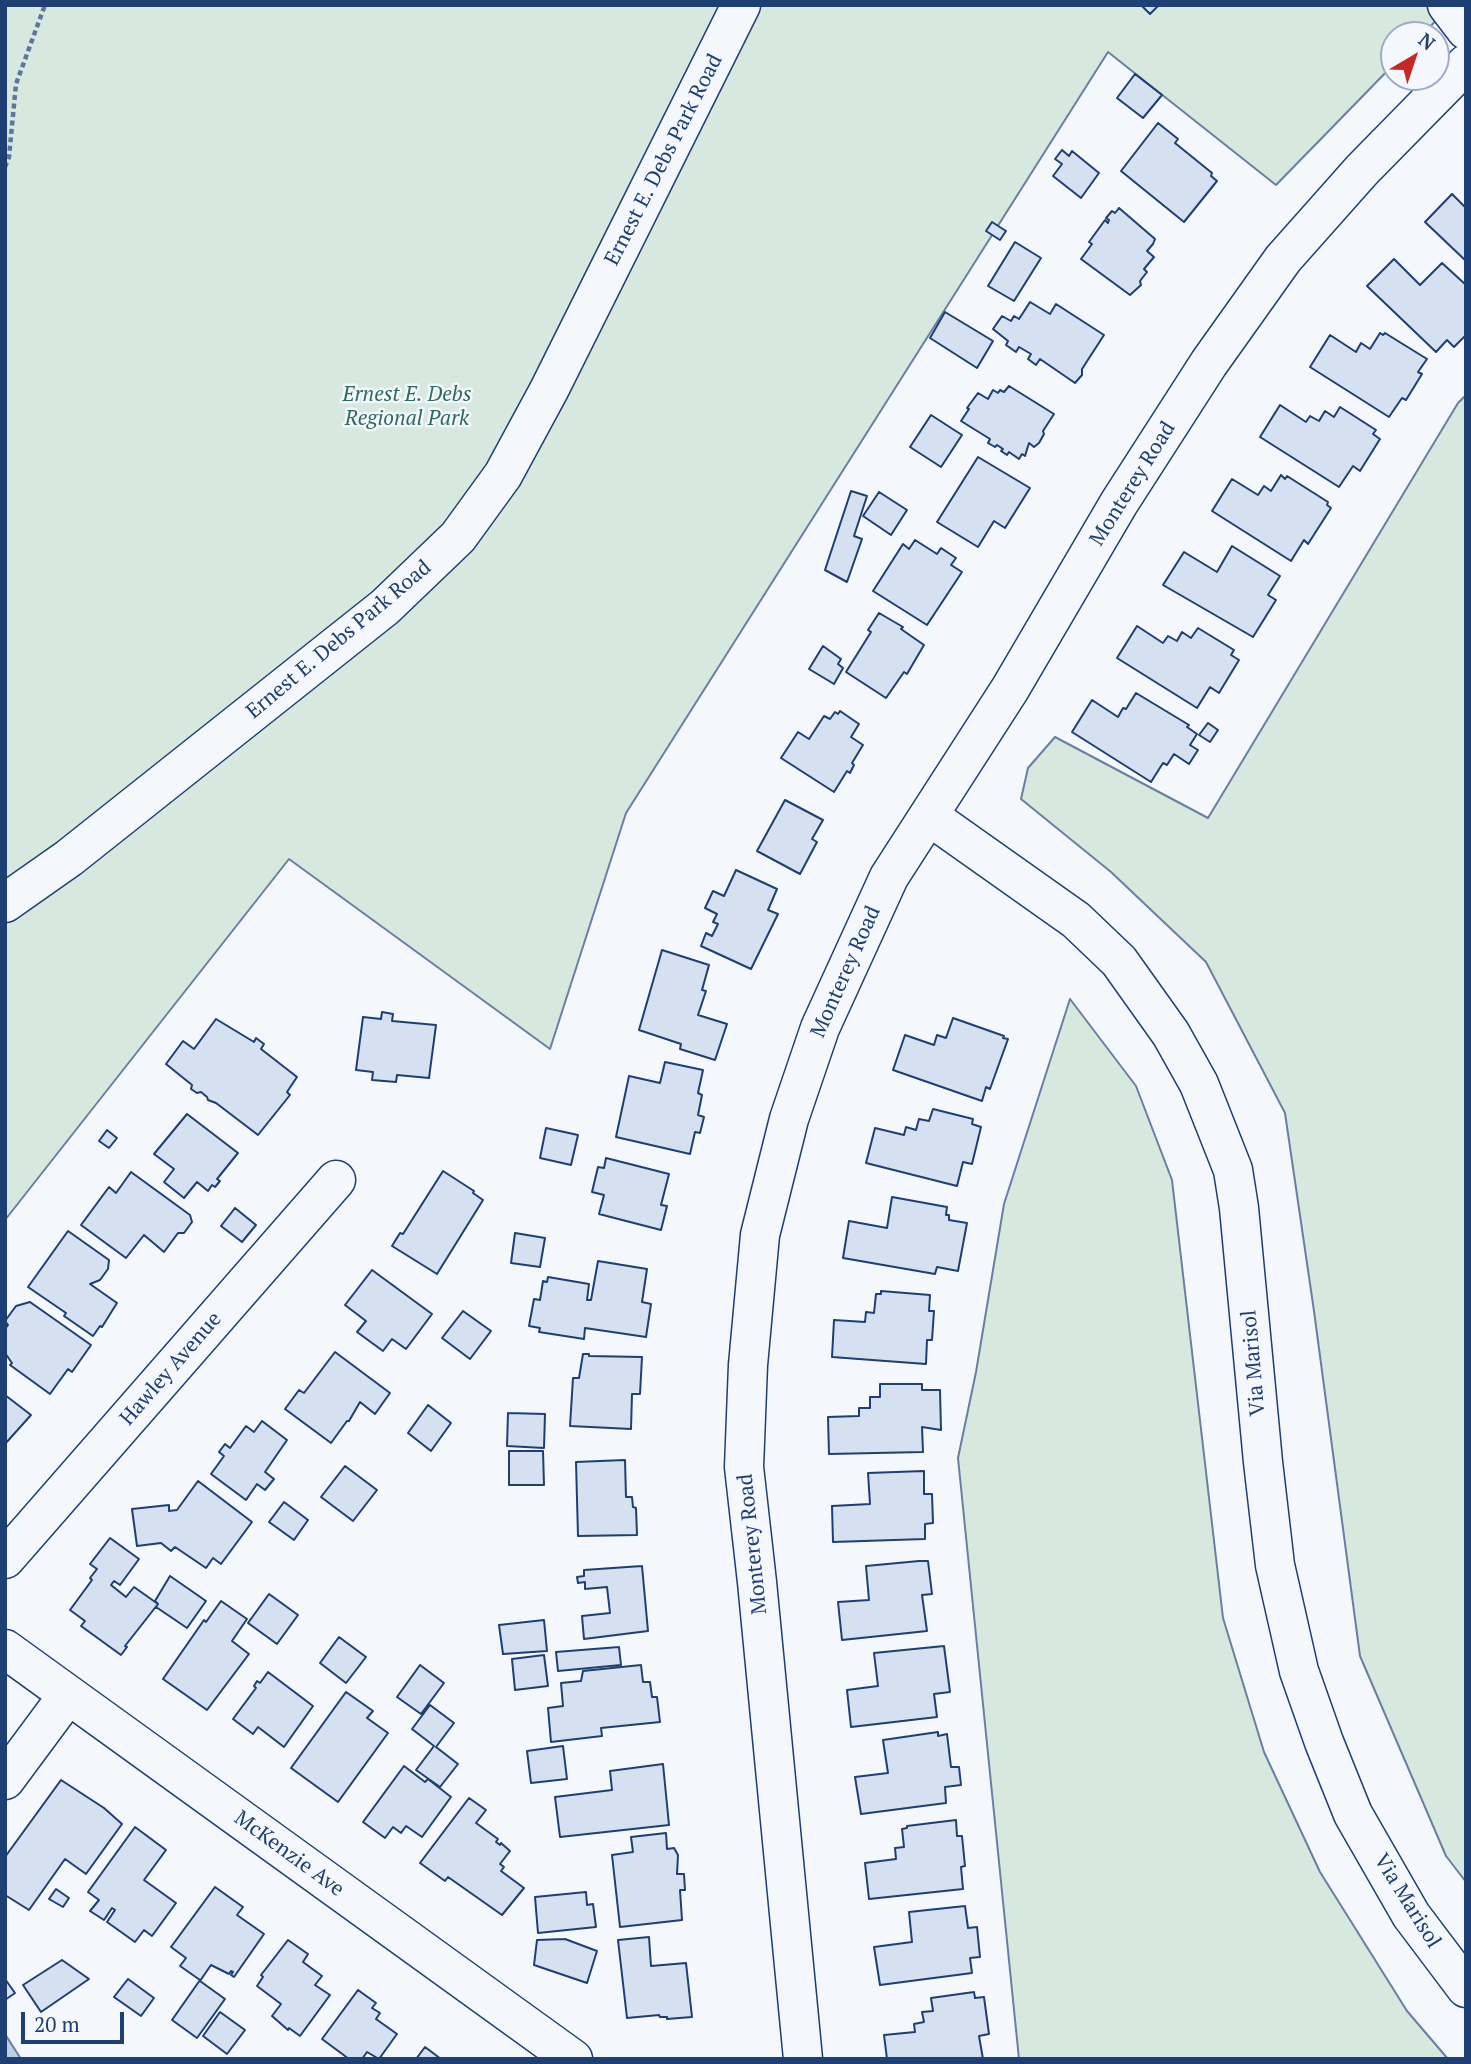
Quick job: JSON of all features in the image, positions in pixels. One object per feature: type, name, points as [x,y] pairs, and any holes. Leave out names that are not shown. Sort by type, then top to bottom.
[{"type":"street","name":"Ernest E. Debs Park Road","points":[[5,903],[69,858],[385,607],[458,537],[503,475],[549,390],[741,5]]},
{"type":"street","points":[[1447,5],[1466,30]]},
{"type":"street","name":"Monterey Road","points":[[801,2058],[759,1595],[744,1466],[748,1365],[760,1235],[789,1119],[820,1028],[888,877],[1010,689],[1119,503],[1209,363],[1276,270],[1362,170],[1466,64]]},
{"type":"street","name":"Via Marisol","points":[[929,816],[1076,920],[1119,961],[1171,1034],[1199,1084],[1233,1170],[1275,1565],[1299,1671],[1353,1814],[1411,1914],[1466,1988]]},
{"type":"street","name":"Hawley Avenue","points":[[5,1559],[336,1180]]},
{"type":"street","name":"McKenzie Ave","points":[[5,1649],[573,2059]]},
{"type":"street","points":[[5,1780],[68,1695]]},
{"type":"path","points":[[5,167],[9,157],[16,84],[45,5]]},
{"type":"green space","name":"Ernest E. Debs Regional Park","points":[[5,5],[1451,5],[1436,21],[1380,21],[1380,78],[1276,185],[1108,52],[626,813],[550,1049],[289,859],[5,1220]]},
{"type":"green space","points":[[1466,395],[1466,1882],[1446,1856],[1360,1656],[1285,1113],[1206,962],[1111,872],[1021,799],[1028,768],[1055,737],[1208,818],[1458,403]]},
{"type":"green space","points":[[1070,999],[1136,1086],[1172,1180],[1223,1618],[1264,1752],[1320,1872],[1407,2011],[1448,2059],[1019,2059],[958,1458],[976,1372],[1004,1204]]},
{"type":"water","points":[[5,2034],[21,2059],[5,2059]]},
{"type":"building","points":[[1141,5],[1159,5],[1150,14]]},
{"type":"building","points":[[1135,74],[1162,95],[1143,118],[1117,98]]},
{"type":"building","points":[[1158,123],[1178,139],[1175,143],[1212,173],[1211,176],[1217,181],[1184,222],[1121,171]]},
{"type":"building","points":[[1062,150],[1069,156],[1072,151],[1099,173],[1081,198],[1053,176],[1062,164],[1055,159]]},
{"type":"building","points":[[1452,194],[1466,208],[1466,261],[1425,222]]},
{"type":"building","points":[[1119,208],[1155,239],[1147,251],[1154,257],[1144,269],[1147,272],[1140,281],[1141,285],[1130,295],[1081,259],[1105,220],[1108,223],[1106,218]]},
{"type":"building","points":[[992,222],[1006,231],[1000,240],[986,231]]},
{"type":"building","points":[[1015,242],[1041,258],[1014,301],[988,286]]},
{"type":"building","points":[[1394,259],[1420,285],[1442,263],[1466,285],[1466,335],[1454,347],[1447,340],[1436,352],[1367,286]]},
{"type":"building","points":[[1030,302],[1050,314],[1056,304],[1104,335],[1075,383],[1040,359],[1036,365],[1028,359],[1031,354],[1019,347],[1016,352],[1006,345],[1008,341],[993,329],[1002,316],[1011,321],[1014,316],[1019,319]]},
{"type":"building","points":[[945,312],[993,341],[977,368],[930,338]]},
{"type":"building","points":[[1380,333],[1385,333],[1427,359],[1418,372],[1422,374],[1406,400],[1402,398],[1389,417],[1310,367],[1330,335],[1356,352],[1361,343],[1370,349]]},
{"type":"building","points":[[1009,386],[1054,414],[1039,443],[1034,447],[1029,443],[1025,456],[1022,454],[1019,459],[1009,452],[1007,455],[997,445],[995,447],[988,443],[990,439],[961,421],[978,393],[988,399],[993,390],[1004,392]]},
{"type":"building","points":[[1280,405],[1306,422],[1310,416],[1319,421],[1325,411],[1334,417],[1340,407],[1376,430],[1373,434],[1380,439],[1360,471],[1353,466],[1339,487],[1260,437]]},
{"type":"building","points":[[931,415],[962,435],[941,467],[910,447]]},
{"type":"building","points":[[978,457],[1030,488],[1005,528],[994,521],[978,547],[937,522]]},
{"type":"building","points":[[1281,475],[1285,479],[1287,476],[1328,502],[1327,505],[1331,508],[1308,544],[1304,540],[1291,561],[1212,511],[1232,479],[1258,495],[1264,486],[1271,491]]},
{"type":"building","points":[[851,491],[867,496],[854,536],[862,539],[847,582],[825,570]]},
{"type":"building","points":[[879,492],[907,510],[891,535],[863,516]]},
{"type":"building","points":[[915,540],[937,554],[941,548],[956,558],[951,565],[962,572],[927,625],[873,591],[903,544],[909,549]]},
{"type":"building","points":[[1232,546],[1280,576],[1268,595],[1276,600],[1253,637],[1163,585],[1184,552],[1217,572]]},
{"type":"building","points":[[879,613],[903,627],[901,629],[924,645],[907,674],[904,672],[886,698],[846,672],[871,632],[868,630]]},
{"type":"building","points":[[1137,626],[1163,643],[1168,636],[1177,641],[1182,632],[1191,638],[1198,628],[1234,650],[1231,655],[1239,660],[1219,693],[1210,687],[1197,708],[1117,658]]},
{"type":"building","points":[[823,646],[841,659],[838,664],[843,668],[834,684],[809,669]]},
{"type":"building","points":[[1136,693],[1189,725],[1187,727],[1197,734],[1190,745],[1198,750],[1189,764],[1174,754],[1167,765],[1163,763],[1151,782],[1072,732],[1092,700],[1118,717]]},
{"type":"building","points":[[840,711],[859,724],[851,737],[863,745],[852,763],[854,765],[850,773],[847,771],[834,792],[781,758],[798,732],[809,739],[824,716],[830,719],[835,712],[838,714]]},
{"type":"building","points":[[1208,723],[1218,730],[1210,742],[1199,735]]},
{"type":"building","points":[[785,800],[823,820],[812,839],[817,842],[800,874],[757,851]]},
{"type":"building","points":[[736,870],[777,889],[768,910],[778,914],[751,969],[701,946],[706,933],[712,936],[718,924],[713,922],[717,914],[705,908],[713,891],[724,896]]},
{"type":"building","points":[[662,950],[709,965],[702,990],[706,991],[698,1015],[727,1024],[715,1060],[680,1049],[681,1044],[639,1030]]},
{"type":"building","points":[[382,1012],[393,1014],[392,1021],[436,1025],[429,1078],[397,1075],[396,1082],[372,1080],[373,1072],[356,1070],[363,1017],[381,1019]]},
{"type":"building","points":[[953,1018],[1008,1039],[990,1089],[986,1087],[982,1101],[893,1070],[905,1035],[934,1045],[937,1035],[946,1038]]},
{"type":"building","points":[[216,1019],[254,1042],[256,1038],[264,1044],[261,1049],[297,1077],[287,1092],[290,1095],[258,1135],[216,1103],[208,1100],[201,1092],[197,1093],[191,1089],[192,1085],[166,1064],[183,1041],[194,1049]]},
{"type":"building","points":[[665,1062],[703,1070],[698,1093],[702,1095],[698,1115],[704,1117],[700,1133],[695,1132],[690,1154],[616,1137],[629,1076],[660,1083]]},
{"type":"building","points":[[933,1109],[973,1119],[972,1124],[981,1127],[972,1164],[963,1162],[957,1186],[866,1163],[875,1128],[904,1135],[906,1127],[916,1130],[919,1119],[929,1121]]},
{"type":"building","points":[[187,1114],[238,1153],[217,1179],[220,1181],[215,1187],[212,1185],[208,1191],[197,1182],[184,1198],[164,1182],[174,1169],[154,1154]]},
{"type":"building","points":[[546,1128],[578,1135],[571,1165],[540,1158]]},
{"type":"building","points":[[107,1130],[117,1138],[109,1148],[99,1141]]},
{"type":"building","points":[[606,1158],[669,1174],[661,1205],[667,1206],[661,1230],[599,1214],[604,1195],[592,1192],[598,1167],[604,1168]]},
{"type":"building","points":[[443,1171],[483,1200],[437,1274],[392,1246],[400,1233],[403,1234]]},
{"type":"building","points":[[131,1172],[190,1215],[192,1222],[184,1233],[178,1233],[164,1252],[144,1235],[126,1258],[81,1225],[109,1187],[116,1193]]},
{"type":"building","points":[[892,1197],[947,1207],[946,1215],[949,1215],[949,1220],[967,1223],[958,1271],[937,1267],[935,1274],[843,1258],[849,1221],[887,1228]]},
{"type":"building","points":[[235,1208],[256,1225],[242,1242],[221,1226]]},
{"type":"building","points":[[68,1231],[109,1260],[108,1269],[100,1280],[90,1284],[117,1303],[93,1336],[64,1316],[66,1313],[28,1287]]},
{"type":"building","points":[[515,1233],[545,1238],[540,1267],[511,1263]]},
{"type":"building","points":[[598,1261],[647,1269],[642,1302],[651,1304],[646,1337],[585,1328],[584,1339],[539,1332],[540,1328],[529,1326],[534,1299],[540,1300],[543,1281],[547,1282],[548,1277],[589,1284],[587,1300],[591,1300]]},
{"type":"building","points":[[372,1270],[432,1314],[406,1349],[392,1339],[383,1351],[357,1332],[366,1321],[345,1305]]},
{"type":"building","points":[[881,1291],[930,1295],[929,1311],[934,1311],[932,1340],[927,1340],[926,1364],[832,1357],[834,1320],[865,1322],[866,1312],[874,1313],[876,1294],[881,1294]]},
{"type":"building","points":[[30,1302],[91,1345],[72,1372],[68,1369],[50,1394],[10,1365],[12,1363],[5,1353],[5,1329],[8,1325],[5,1321],[16,1306]]},
{"type":"building","points":[[463,1311],[491,1331],[470,1359],[442,1338]]},
{"type":"building","points":[[335,1352],[390,1393],[375,1414],[360,1402],[331,1443],[285,1409],[299,1390],[304,1393]]},
{"type":"building","points":[[583,1354],[642,1357],[640,1394],[632,1394],[631,1429],[570,1426],[573,1378],[579,1378]]},
{"type":"building","points":[[880,1384],[922,1384],[922,1390],[940,1390],[941,1430],[922,1427],[923,1452],[829,1454],[828,1417],[859,1416],[859,1408],[870,1408],[870,1397],[880,1397]]},
{"type":"building","points":[[5,1395],[31,1415],[5,1444]]},
{"type":"building","points":[[428,1405],[451,1423],[431,1451],[408,1433]]},
{"type":"building","points":[[508,1413],[545,1414],[544,1448],[507,1446]]},
{"type":"building","points":[[262,1421],[287,1440],[265,1472],[274,1479],[265,1490],[257,1484],[246,1500],[211,1474],[224,1456],[219,1452],[225,1444],[230,1448],[246,1426],[254,1432]]},
{"type":"building","points":[[509,1451],[543,1451],[544,1485],[509,1485]]},
{"type":"building","points":[[625,1460],[626,1497],[632,1497],[633,1507],[636,1508],[637,1535],[578,1536],[576,1462]]},
{"type":"building","points":[[345,1466],[377,1490],[353,1521],[321,1497]]},
{"type":"building","points":[[924,1471],[924,1494],[932,1494],[933,1523],[925,1524],[925,1539],[833,1542],[832,1506],[870,1504],[868,1473]]},
{"type":"building","points":[[198,1481],[252,1522],[221,1564],[213,1558],[206,1568],[175,1547],[171,1551],[161,1543],[137,1546],[132,1509],[169,1505],[169,1511],[177,1510]]},
{"type":"building","points":[[284,1502],[308,1520],[294,1540],[269,1522]]},
{"type":"building","points":[[110,1538],[139,1559],[120,1585],[114,1581],[111,1585],[126,1597],[134,1587],[158,1604],[121,1655],[81,1626],[85,1621],[70,1610],[97,1569],[90,1564]]},
{"type":"building","points":[[928,1561],[932,1594],[922,1595],[927,1631],[842,1640],[838,1602],[869,1600],[866,1566]]},
{"type":"building","points":[[642,1566],[648,1631],[584,1639],[582,1616],[610,1613],[607,1587],[585,1589],[585,1582],[578,1583],[577,1577],[584,1576],[584,1570]]},
{"type":"building","points":[[170,1576],[206,1601],[187,1628],[156,1607],[158,1604],[155,1601]]},
{"type":"building","points":[[269,1594],[298,1615],[277,1644],[248,1623]]},
{"type":"building","points":[[221,1601],[247,1619],[232,1641],[249,1654],[207,1710],[163,1679],[204,1620],[206,1622]]},
{"type":"building","points":[[544,1620],[547,1651],[503,1654],[499,1625]]},
{"type":"building","points":[[339,1637],[366,1657],[346,1683],[320,1663]]},
{"type":"building","points":[[944,1646],[950,1692],[934,1694],[937,1717],[851,1727],[847,1690],[878,1686],[874,1653]]},
{"type":"building","points":[[619,1647],[621,1665],[558,1671],[556,1652]]},
{"type":"building","points":[[544,1655],[548,1686],[515,1690],[512,1659]]},
{"type":"building","points":[[420,1665],[444,1683],[421,1714],[397,1697]]},
{"type":"building","points":[[641,1665],[643,1682],[650,1682],[652,1697],[657,1697],[660,1722],[601,1728],[602,1736],[551,1742],[548,1708],[563,1706],[561,1683],[581,1681],[583,1671]]},
{"type":"building","points":[[268,1672],[313,1706],[284,1747],[258,1727],[253,1734],[233,1719],[256,1688],[254,1686],[257,1681],[260,1683]]},
{"type":"building","points":[[346,1692],[373,1711],[367,1718],[388,1733],[338,1802],[291,1768]]},
{"type":"building","points":[[430,1705],[454,1723],[436,1747],[458,1764],[440,1787],[416,1770],[434,1746],[412,1729]]},
{"type":"building","points":[[938,1732],[938,1736],[947,1734],[951,1767],[959,1767],[961,1785],[945,1787],[946,1803],[861,1814],[855,1777],[888,1773],[883,1740]]},
{"type":"building","points":[[563,1746],[567,1779],[531,1783],[527,1751]]},
{"type":"building","points":[[663,1764],[669,1825],[560,1837],[555,1797],[612,1790],[610,1771]]},
{"type":"building","points":[[404,1766],[425,1782],[428,1779],[451,1797],[422,1837],[406,1826],[401,1833],[393,1827],[385,1838],[363,1822]]},
{"type":"building","points":[[61,1780],[104,1808],[122,1824],[86,1874],[65,1859],[29,1910],[5,1895],[5,1857]]},
{"type":"building","points":[[469,1798],[486,1810],[476,1823],[510,1851],[500,1864],[504,1867],[501,1871],[524,1888],[502,1915],[448,1877],[445,1881],[420,1863]]},
{"type":"building","points":[[956,1820],[957,1836],[962,1836],[965,1866],[961,1867],[963,1889],[869,1899],[865,1863],[896,1859],[895,1848],[904,1847],[902,1829],[907,1826]]},
{"type":"building","points":[[135,1827],[166,1850],[144,1880],[176,1903],[152,1936],[144,1930],[135,1942],[107,1922],[115,1910],[112,1908],[104,1920],[90,1911],[99,1900],[88,1892]]},
{"type":"building","points":[[666,1833],[667,1849],[674,1848],[678,1855],[677,1874],[684,1874],[685,1890],[680,1890],[682,1920],[620,1927],[612,1855],[633,1852],[631,1837]]},
{"type":"building","points":[[215,1887],[243,1907],[237,1915],[264,1934],[234,1977],[231,1975],[233,1972],[229,1974],[211,1965],[200,1981],[225,1999],[197,2038],[172,2020],[200,1980],[180,1966],[186,1958],[171,1947]]},
{"type":"building","points":[[56,1889],[69,1898],[63,1907],[49,1899]]},
{"type":"building","points":[[586,1892],[587,1905],[593,1904],[596,1927],[538,1933],[535,1897]]},
{"type":"building","points":[[965,1906],[968,1928],[977,1927],[980,1957],[970,1958],[972,1973],[880,1985],[874,1947],[912,1942],[909,1912]]},
{"type":"building","points":[[649,1937],[651,1966],[686,1963],[692,2017],[667,2019],[659,2015],[627,2018],[618,1940]]},
{"type":"building","points":[[565,1939],[597,1951],[587,1983],[534,1965],[537,1940]]},
{"type":"building","points":[[288,1940],[308,1954],[303,1962],[322,1976],[315,1985],[330,1995],[300,2036],[272,2016],[281,2004],[257,1986],[263,1977],[261,1975]]},
{"type":"building","points":[[62,1960],[89,1979],[41,2012],[23,1985]]},
{"type":"building","points":[[5,1979],[15,1993],[5,2000]]},
{"type":"building","points":[[128,1979],[154,1998],[141,2016],[114,1997]]},
{"type":"building","points":[[358,1990],[376,2003],[372,2008],[380,2013],[376,2019],[397,2034],[379,2059],[367,2052],[362,2059],[349,2059],[322,2039]]},
{"type":"building","points":[[974,1992],[975,1998],[984,1997],[989,2034],[979,2036],[983,2059],[887,2059],[884,2035],[915,2032],[914,2024],[924,2022],[922,2012],[933,2011],[931,1998]]},
{"type":"building","points":[[220,2012],[245,2030],[227,2054],[203,2036]]},
{"type":"building","points":[[425,2047],[441,2059],[416,2059]]}]
